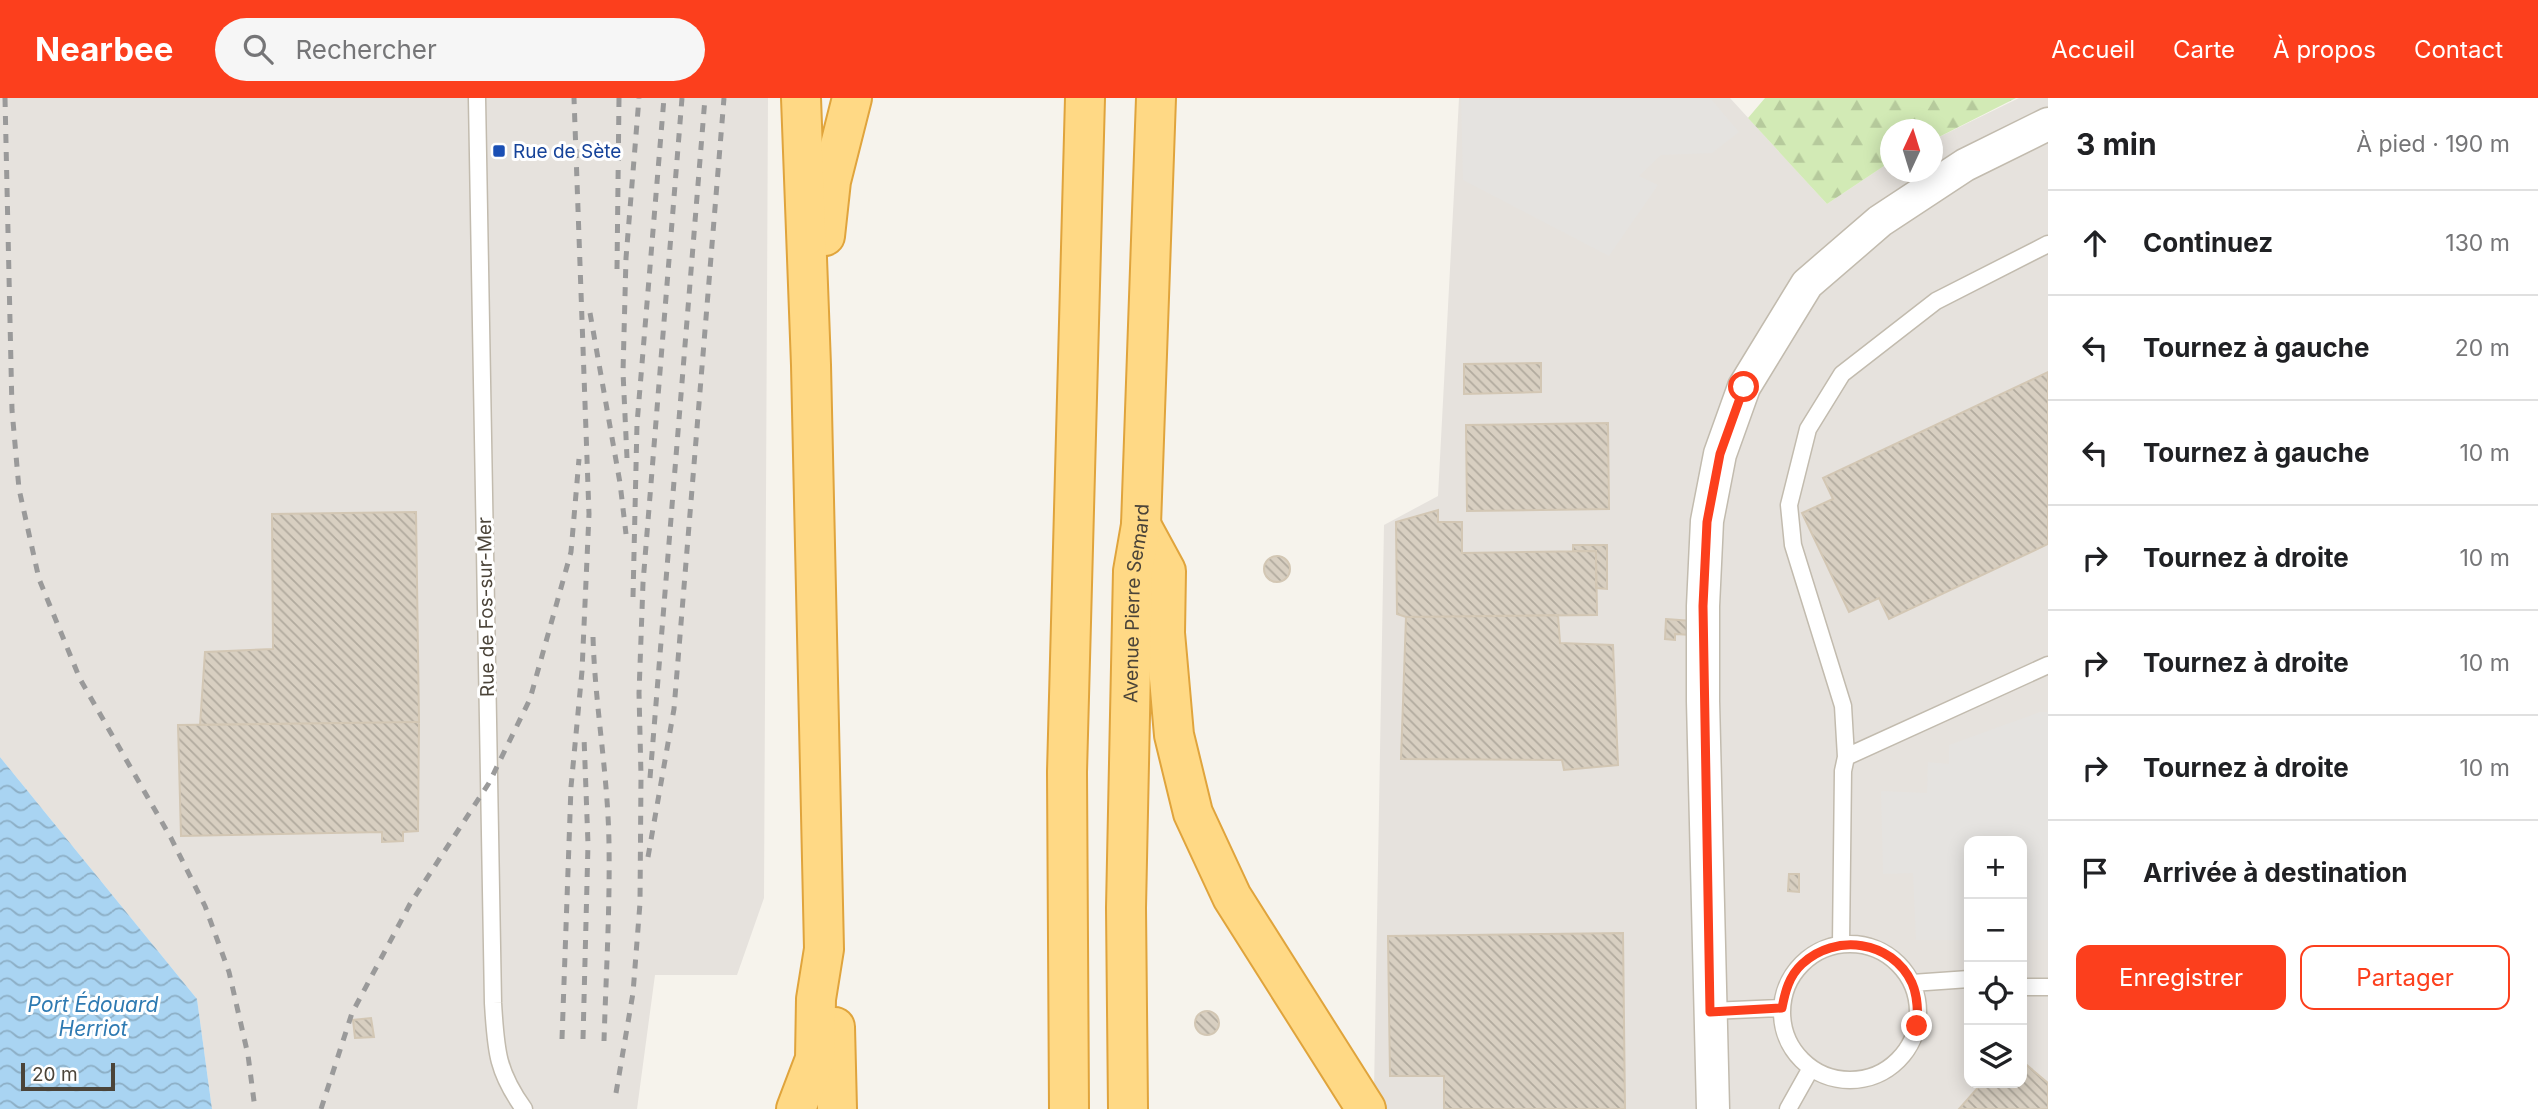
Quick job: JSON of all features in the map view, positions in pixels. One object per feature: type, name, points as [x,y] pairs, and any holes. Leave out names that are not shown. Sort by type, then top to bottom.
[{"type":"highway","points":[[800,98],[811,365],[824,949],[834,1000],[837,1109]]},
{"type":"highway","points":[[811,365],[831,181],[852,98]]},
{"type":"highway","points":[[1069,1109],[1068,759],[1085,98]]},
{"type":"highway","name":"Avenue Pierre Semard","points":[[1128,1109],[1127,868],[1133,571],[1141,525],[1156,98]]},
{"type":"highway","points":[[1141,525],[1166,571],[1166,645],[1174,735],[1193,813],[1231,897],[1366,1109]]},
{"type":"highway","points":[[796,1109],[815,1059],[816,999],[824,949]]},
{"type":"street","points":[[1713,1109],[1703,701],[1704,570],[1707,522],[1720,454],[1744,387],[1807,284],[1880,221],[1955,172],[2048,124]]},
{"type":"lane","name":"Rue de Fos-sur-Mer","points":[[477,98],[493,1003],[496,1052],[501,1073],[524,1109]]},
{"type":"lane","points":[[1841,944],[1843,771],[1846,757],[1843,706],[1793,545],[1789,505],[1808,429],[1842,374],[1936,301],[2048,244]]},
{"type":"lane","points":[[1846,757],[2048,665]]},
{"type":"lane","points":[[1841,944],[1863,945],[1883,952],[1900,965],[1912,983],[1918,1004],[1917,1026],[1910,1046],[1896,1063],[1877,1074],[1855,1080],[1832,1078],[1811,1068],[1794,1051],[1784,1030],[1782,1008],[1787,985],[1800,965],[1819,952],[1841,944]]},
{"type":"lane","points":[[1912,983],[1964,979]]},
{"type":"lane","points":[[2027,987],[2048,987]]},
{"type":"lane","points":[[1710,1012],[1782,1008]]},
{"type":"lane","points":[[1788,1109],[1811,1068]]},
{"type":"shaded area","name":"Port Édouard Herriot","points":[[0,98],[768,98],[764,898],[737,975],[655,975],[637,1109],[212,1109],[197,999],[0,757]]},
{"type":"shaded area","points":[[1459,98],[1730,98],[1827,204],[1880,169],[1880,182],[1943,182],[1943,135],[2019,98],[2048,98],[2048,1109],[1387,1109],[1374,1091],[1384,525],[1438,496]]},
{"type":"shaded area","points":[[1461,98],[1710,98],[1739,132],[1712,153],[1661,155],[1639,176],[1658,185],[1609,256],[1463,180]]},
{"type":"shaded area","points":[[2040,712],[2048,712],[2048,940],[2027,940],[2027,836],[1964,836],[1964,940],[1916,940],[1913,873],[1883,874],[1881,791],[1927,793],[1928,762],[1949,764],[1949,745]]},
{"type":"green space","points":[[1765,98],[2016,98],[1943,135],[1943,119],[1880,119],[1880,169],[1827,204],[1748,118]]},
{"type":"water","name":"Port Édouard Herriot","points":[[0,757],[197,999],[212,1109],[0,1109]]},
{"type":"building","points":[[1541,363],[1541,392],[1464,394],[1464,364]]},
{"type":"building","points":[[2048,372],[2048,544],[1889,619],[1879,598],[1849,612],[1802,513],[1833,499],[1823,478]]},
{"type":"building","points":[[1608,423],[1609,509],[1467,511],[1466,425]]},
{"type":"building","points":[[1438,510],[1438,522],[1462,522],[1462,553],[1596,551],[1597,615],[1406,617],[1397,614],[1396,522]]},
{"type":"building","points":[[416,512],[419,722],[200,725],[205,652],[273,649],[272,514]]},
{"type":"building","points":[[1573,545],[1607,545],[1607,589],[1596,588],[1596,551],[1573,551]]},
{"type":"building","points":[[1277,556],[1286,560],[1290,569],[1286,578],[1277,582],[1268,578],[1264,569],[1268,560]]},
{"type":"building","points":[[1558,615],[1560,643],[1613,645],[1618,765],[1564,770],[1562,760],[1401,759],[1406,617]]},
{"type":"building","points":[[1666,619],[1692,621],[1691,635],[1675,634],[1675,640],[1665,639]]},
{"type":"building","points":[[419,722],[418,831],[403,832],[403,841],[382,842],[382,832],[181,836],[178,725]]},
{"type":"building","points":[[1789,874],[1799,874],[1799,892],[1788,891]]},
{"type":"building","points":[[1623,933],[1625,1109],[1444,1109],[1444,1076],[1390,1076],[1388,936]]},
{"type":"building","points":[[1207,1011],[1216,1014],[1219,1023],[1216,1032],[1207,1035],[1198,1032],[1195,1023],[1198,1014]]},
{"type":"building","points":[[371,1018],[374,1037],[355,1038],[353,1020]]},
{"type":"building","points":[[2027,1065],[2048,1083],[2048,1109],[1959,1109],[1978,1088],[2027,1088]]},
{"type":"railway","points":[[5,98],[12,410],[19,489],[39,579],[80,679],[171,838],[205,906],[229,972],[248,1055],[255,1109]]},
{"type":"railway","points":[[562,1039],[571,787],[582,671],[589,514],[574,98]]},
{"type":"railway","points":[[617,269],[619,98]]},
{"type":"railway","points":[[627,458],[623,372],[626,258],[639,98]]},
{"type":"railway","points":[[633,597],[637,424],[664,98]]},
{"type":"railway","points":[[616,1093],[633,993],[640,903],[639,693],[643,583],[682,98]]},
{"type":"railway","points":[[650,778],[705,98]]},
{"type":"railway","points":[[648,857],[674,709],[724,98]]},
{"type":"railway","points":[[590,313],[620,483],[626,534]]},
{"type":"railway","points":[[321,1109],[352,1013],[410,904],[489,783],[530,699],[571,552],[579,459]]},
{"type":"railway","points":[[593,637],[609,844],[604,1041]]},
{"type":"railway","points":[[583,1039],[588,844],[584,737]]},
{"type":"place","name":"Rue de Sète","points":[[499,151]]},
{"type":"route","points":[[1744,387],[1720,454],[1707,522],[1703,606],[1703,701],[1710,1012],[1782,1008],[1787,985],[1800,965],[1819,952],[1841,944],[1863,945],[1883,952],[1900,965],[1912,983],[1918,1004],[1917,1026]]}]
